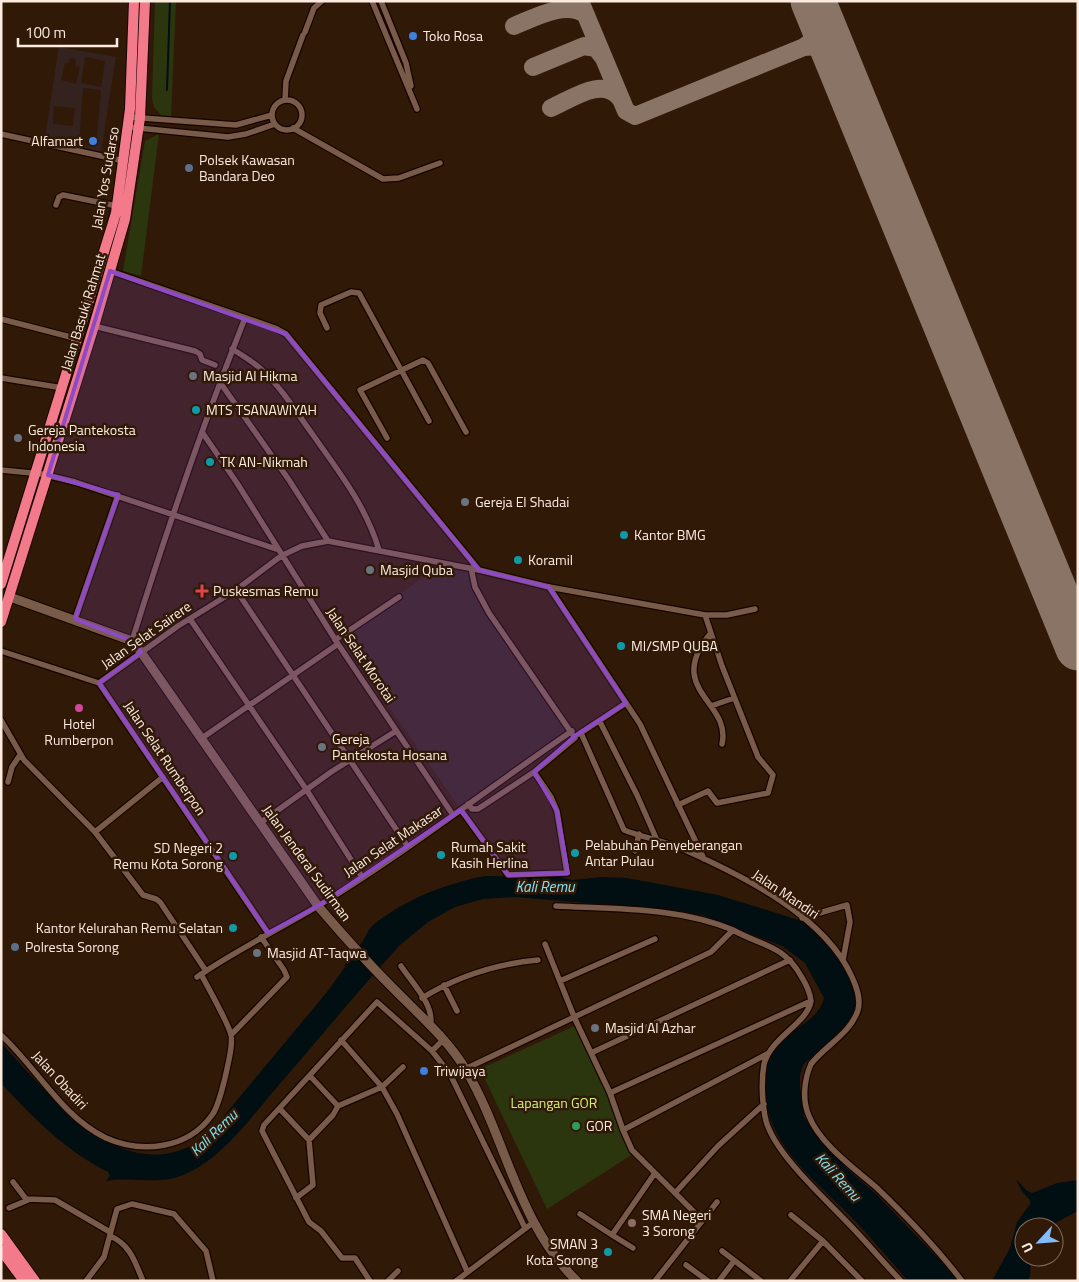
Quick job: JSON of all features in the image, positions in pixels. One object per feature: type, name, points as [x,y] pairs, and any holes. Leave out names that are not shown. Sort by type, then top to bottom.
[{"type":"highway","name":"Jalan Yos Sudarso","points":[[1,584],[78,339],[99,291],[118,206],[124,161],[134,123],[134,1]]},
{"type":"highway","name":"Jalan Basuki Rahmat","points":[[1,622],[94,326],[99,291],[110,271],[125,219],[145,1]]},
{"type":"highway","points":[[1,1234],[35,1281]]},
{"type":"highway","points":[[1,1250],[24,1281]]},
{"type":"main road","name":"Jalan Jenderal Sudirman","points":[[10,597],[132,641],[202,738],[318,906],[345,939],[430,1027],[465,1069],[534,1222],[552,1254],[577,1281]]},
{"type":"street","points":[[311,1],[314,8]]},
{"type":"street","points":[[285,100],[286,81],[314,8],[322,1]]},
{"type":"street","points":[[376,2],[418,109]]},
{"type":"street","points":[[134,123],[236,125],[272,115],[279,102],[285,100],[292,101],[301,111],[299,124],[293,128]]},
{"type":"street","points":[[272,115],[275,124],[280,128],[293,128],[383,179],[399,178],[440,163]]},
{"type":"street","points":[[134,123],[228,137],[246,134],[275,124]]},
{"type":"street","points":[[1,134],[124,161]]},
{"type":"street","points":[[56,205],[59,197],[63,195],[118,206]]},
{"type":"street","points":[[110,271],[275,328],[286,334],[480,570]]},
{"type":"street","points":[[327,328],[320,313],[321,305],[351,292],[359,293],[429,421]]},
{"type":"street","points":[[132,641],[172,514],[219,381],[245,318]]},
{"type":"street","points":[[1,319],[78,339]]},
{"type":"street","points":[[94,326],[195,351],[200,354],[202,360],[215,365]]},
{"type":"street","points":[[232,350],[252,362],[265,373],[303,421],[360,504],[370,522],[379,550]]},
{"type":"street","points":[[387,438],[360,390],[419,360],[427,361],[466,432]]},
{"type":"street","points":[[1,378],[63,388]]},
{"type":"street","points":[[219,381],[289,480],[328,541],[480,570],[549,587],[705,615],[727,615],[754,609]]},
{"type":"street","name":"Jalan Selat Morotai","points":[[202,432],[237,483],[276,549],[336,642],[453,815]]},
{"type":"street","points":[[1,470],[36,472],[118,495],[276,549]]},
{"type":"street","points":[[75,619],[118,495]]},
{"type":"street","name":"Jalan Selat Sairere","points":[[99,683],[141,652],[236,590],[281,556],[302,546],[328,541]]},
{"type":"street","points":[[468,804],[472,809],[478,809],[534,772],[574,741],[574,734],[489,613],[474,587],[470,568]]},
{"type":"street","points":[[549,587],[640,724],[704,859]]},
{"type":"street","points":[[236,590],[408,847]]},
{"type":"street","points":[[202,738],[248,704],[294,674],[399,597]]},
{"type":"street","points":[[678,805],[708,791],[717,803],[768,793],[773,775],[758,756],[734,698],[710,634],[705,615]]},
{"type":"street","points":[[190,619],[306,789],[362,877]]},
{"type":"street","points":[[710,634],[697,651],[694,668],[696,683],[723,733],[722,744]]},
{"type":"street","points":[[1,651],[99,683]]},
{"type":"street","name":"Jalan Selat Rumberpon","points":[[99,683],[268,933]]},
{"type":"street","points":[[710,706],[734,698]]},
{"type":"street","points":[[574,734],[581,733],[600,722],[626,703]]},
{"type":"street","points":[[1,720],[20,755],[95,832],[140,892],[146,897],[156,898],[160,902],[201,974],[231,1035],[287,978],[284,970],[261,937]]},
{"type":"street","points":[[600,722],[637,794],[656,838]]},
{"type":"street","points":[[260,823],[306,789],[396,731]]},
{"type":"street","points":[[581,733],[623,828],[638,834],[635,851]]},
{"type":"street","name":"Jalan Selat Makasar","points":[[201,974],[261,937],[318,906],[574,734]]},
{"type":"street","points":[[8,782],[12,767],[20,755]]},
{"type":"street","points":[[461,810],[508,875],[567,873],[557,811],[551,797],[534,772]]},
{"type":"street","points":[[95,832],[163,777]]},
{"type":"street","name":"Jalan Mandiri","points":[[638,834],[656,838],[704,859],[768,894],[802,918],[823,936],[843,960],[856,988],[858,1009],[851,1025],[811,1064],[807,1073],[805,1094],[810,1118],[834,1149],[890,1202],[950,1265],[962,1281]]},
{"type":"street","points":[[802,918],[847,905],[850,922],[843,960]]},
{"type":"street","points":[[556,906],[680,915],[713,921],[772,946],[790,960],[810,991],[811,1001],[794,1026],[775,1042],[767,1054],[764,1066],[766,1122],[784,1152],[823,1198],[901,1281]]},
{"type":"street","points":[[465,1069],[575,1019],[712,952],[733,930]]},
{"type":"street","points":[[560,981],[655,940]]},
{"type":"street","points":[[545,944],[575,1019],[610,1093],[632,1150],[702,1220]]},
{"type":"street","points":[[422,998],[444,985],[498,965],[538,960]]},
{"type":"street","points":[[591,1053],[790,960]]},
{"type":"street","points":[[401,966],[432,1013],[430,1027]]},
{"type":"street","points":[[444,985],[457,1011]]},
{"type":"street","points":[[610,1093],[811,1001]]},
{"type":"street","points":[[370,1281],[355,1258],[341,1257],[321,1231],[309,1222],[262,1132],[264,1125],[311,1077],[341,1040],[378,1002],[432,1051],[454,1081],[525,1228]]},
{"type":"street","name":"Jalan Obadiri","points":[[1,1035],[59,1101],[85,1124],[116,1141],[155,1148],[167,1146],[190,1134],[213,1114],[224,1082],[231,1035]]},
{"type":"street","points":[[341,1040],[382,1087],[397,1114],[467,1271]]},
{"type":"street","points":[[432,1051],[442,1041]]},
{"type":"street","points":[[623,1130],[767,1054]]},
{"type":"street","points":[[309,1140],[333,1115],[338,1106],[382,1087],[403,1067]]},
{"type":"street","points":[[311,1077],[338,1106]]},
{"type":"street","points":[[675,1193],[718,1146],[764,1104]]},
{"type":"street","points":[[280,1109],[309,1140],[312,1185],[296,1198]]},
{"type":"street","points":[[612,1235],[654,1173]]},
{"type":"street","points":[[13,1182],[28,1200]]},
{"type":"street","points":[[9,1208],[28,1200],[55,1200],[121,1241],[127,1247],[142,1281]]},
{"type":"street","points":[[655,1281],[717,1202]]},
{"type":"street","points":[[86,1281],[104,1257],[116,1212],[121,1206],[132,1204],[174,1214],[206,1251],[214,1281]]},
{"type":"street","points":[[580,1214],[633,1248]]},
{"type":"street","points":[[791,1215],[823,1241],[862,1281]]},
{"type":"street","points":[[456,1281],[534,1222]]},
{"type":"street","points":[[790,1281],[823,1241]]},
{"type":"street","points":[[722,1251],[761,1281]]},
{"type":"street","points":[[719,1281],[734,1261]]},
{"type":"street","points":[[686,1264],[708,1281]]},
{"type":"street","points":[[388,1281],[398,1271]]},
{"type":"highlighted area","points":[[110,271],[286,334],[479,570],[549,587],[626,703],[575,736],[534,772],[557,811],[568,873],[508,875],[461,810],[318,906],[268,933],[99,683],[141,652],[132,641],[75,619],[118,495],[48,475]]},
{"type":"shaded area","points":[[59,47],[116,57],[101,152],[44,142]],"holes":[[[85,57],[105,61],[101,87],[81,83]],[[70,58],[76,59],[75,66],[80,67],[76,84],[61,80],[65,63],[68,63]],[[83,88],[101,90],[96,146],[79,144]],[[54,106],[75,108],[73,126],[53,124]]]},
{"type":"shaded area","points":[[436,568],[474,572],[483,600],[572,727],[459,807],[340,637]]},
{"type":"green space","points":[[155,1],[176,1],[171,116],[162,116],[154,107],[152,98]]},
{"type":"green space","points":[[159,134],[141,276],[123,271],[145,141]]},
{"type":"green space","name":"Lapangan GOR","points":[[577,1025],[633,1154],[547,1209],[480,1069]]},
{"type":"water","name":"Kali Remu","points":[[485,876],[560,877],[572,880],[601,877],[627,878],[718,895],[802,921],[819,934],[837,954],[850,978],[857,998],[853,1016],[841,1031],[803,1065],[800,1076],[800,1088],[804,1117],[811,1128],[846,1168],[875,1193],[960,1281],[908,1281],[858,1225],[801,1167],[779,1138],[767,1104],[765,1085],[766,1065],[773,1050],[788,1035],[814,1016],[824,998],[805,963],[782,946],[702,915],[679,911],[515,897],[483,899],[455,907],[428,922],[400,945],[246,1124],[222,1149],[196,1169],[172,1179],[106,1181],[110,1176],[108,1172],[64,1144],[25,1109],[1,1083],[1,1043],[58,1104],[80,1123],[104,1139],[128,1150],[154,1154],[186,1148],[201,1139],[218,1123],[327,992],[345,967],[345,958],[341,948],[348,953],[354,950],[373,925],[412,900],[455,883]]},
{"type":"water","points":[[1016,1179],[1026,1190],[1032,1193],[1057,1183],[1078,1180],[1078,1211],[1064,1218],[1021,1217],[1030,1204],[1030,1200],[1021,1190]]},
{"type":"water","points":[[1014,1233],[1014,1267],[1030,1267],[1028,1281],[992,1281],[1010,1248]]},
{"type":"waterway","points":[[167,90],[170,1]]},
{"type":"taxiway","points":[[580,1],[626,111],[635,116],[804,47],[816,34],[820,17]]},
{"type":"taxiway","points":[[514,26],[541,15],[561,10],[570,9],[586,15]]},
{"type":"taxiway","points":[[533,67],[584,46],[596,48],[603,57]]},
{"type":"taxiway","points":[[804,47],[814,46],[822,48],[837,59]]},
{"type":"taxiway","points":[[551,108],[577,95],[596,89],[605,89],[613,92],[620,98]]},
{"type":"runway","points":[[813,1],[1078,648]]},
{"type":"place","name":"Toko Rosa","points":[[413,36]]},
{"type":"place","name":"Alfamart","points":[[93,141]]},
{"type":"place","name":"Polsek Kawasan Bandara Deo","points":[[189,168]]},
{"type":"place","name":"Masjid Al Hikma","points":[[193,376]]},
{"type":"place","name":"MTS TSANAWIYAH","points":[[196,410]]},
{"type":"place","name":"Gereja Pantekosta Indonesia","points":[[18,438]]},
{"type":"place","name":"TK AN-Nikmah","points":[[210,462]]},
{"type":"place","name":"Gereja El Shadai","points":[[465,502]]},
{"type":"place","name":"Kantor BMG","points":[[624,535]]},
{"type":"place","name":"Koramil","points":[[518,560]]},
{"type":"place","name":"Masjid Quba","points":[[370,570]]},
{"type":"place","name":"Puskesmas Remu","points":[[202,591]]},
{"type":"place","name":"MI/SMP QUBA","points":[[621,646]]},
{"type":"place","name":"Hotel Rumberpon","points":[[79,708]]},
{"type":"place","name":"Gereja Pantekosta Hosana","points":[[322,747]]},
{"type":"place","name":"Pelabuhan Penyeberangan Antar Pulau","points":[[575,853]]},
{"type":"place","name":"Rumah Sakit Kasih Herlina","points":[[441,855]]},
{"type":"place","name":"SD Negeri 2 Remu Kota Sorong","points":[[233,856]]},
{"type":"place","name":"Kantor Kelurahan Remu Selatan","points":[[233,928]]},
{"type":"place","name":"Polresta Sorong","points":[[15,947]]},
{"type":"place","name":"Masjid AT-Taqwa","points":[[257,953]]},
{"type":"place","name":"Masjid Al Azhar","points":[[595,1028]]},
{"type":"place","name":"Triwijaya","points":[[424,1071]]},
{"type":"place","name":"GOR","points":[[576,1126]]},
{"type":"place","name":"SMA Negeri 3 Sorong","points":[[632,1223]]},
{"type":"place","name":"SMAN 3 Kota Sorong","points":[[608,1252]]}]
